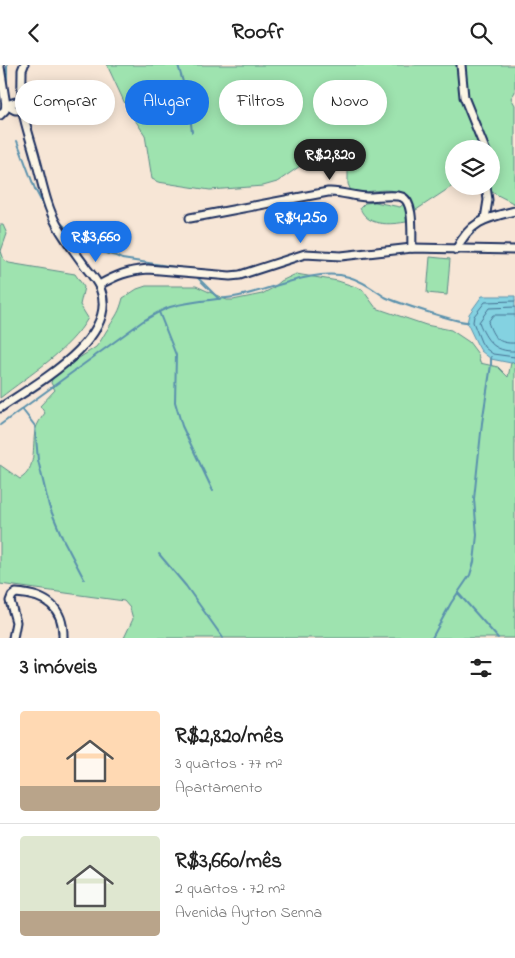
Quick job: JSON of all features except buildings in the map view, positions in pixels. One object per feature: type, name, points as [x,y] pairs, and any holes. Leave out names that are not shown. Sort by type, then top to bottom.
[{"type":"street","points":[[22,80],[24,65]]},
{"type":"street","points":[[461,65],[464,97],[481,140]]},
{"type":"street","points":[[0,67],[6,105],[5,110],[0,115]]},
{"type":"street","points":[[6,105],[15,102]]},
{"type":"street","points":[[6,105],[15,110]]},
{"type":"street","points":[[0,408],[61,367],[87,341],[95,330],[103,312],[104,297],[99,285],[67,241],[53,216],[26,125]]},
{"type":"street","points":[[190,218],[328,192],[366,197],[400,197],[407,200],[411,207],[412,248]]},
{"type":"street","points":[[485,219],[487,195]]},
{"type":"street","points":[[456,250],[468,231],[485,219],[515,211]]},
{"type":"street","points":[[99,285],[117,275],[148,269],[230,276],[305,254],[341,256],[412,248],[515,250]]},
{"type":"street","points":[[13,638],[16,622],[10,601],[16,593],[41,597],[50,603],[61,622],[63,638]]},
{"type":"green space","points":[[107,65],[515,65],[515,92],[511,98],[515,105],[515,204],[498,195],[500,195],[500,140],[445,140],[445,191],[413,212],[412,221],[390,224],[375,222],[369,219],[360,208],[365,203],[375,202],[400,207],[405,203],[403,194],[390,190],[351,191],[348,184],[348,171],[331,161],[319,158],[306,162],[277,182],[263,186],[210,190],[158,182],[152,179],[145,135],[138,125],[209,125],[209,80],[125,80],[125,104]]},
{"type":"green space","points":[[0,225],[3,225],[7,234],[1,251],[4,260],[9,263],[75,274],[84,287],[80,305],[88,318],[71,341],[60,351],[0,398]]},
{"type":"green space","points":[[430,257],[450,259],[447,295],[427,293]]},
{"type":"green space","points":[[296,274],[338,281],[362,289],[376,308],[426,325],[451,330],[469,342],[478,354],[480,363],[498,367],[508,377],[511,363],[515,362],[515,638],[124,638],[133,619],[130,608],[124,601],[0,584],[0,465],[20,479],[29,470],[33,457],[35,431],[45,413],[40,406],[55,390],[51,383],[53,375],[96,347],[117,313],[123,298],[137,289],[146,286],[196,286],[227,300],[233,300],[262,294],[281,281]]},
{"type":"water","points":[[482,296],[515,296],[515,362],[491,359],[481,351],[477,344],[467,323],[469,314]]},
{"type":"waterway","points":[[7,65],[7,88]]},
{"type":"waterway","points":[[178,65],[188,99],[192,132]]},
{"type":"waterway","points":[[17,141],[35,189],[46,210]]},
{"type":"waterway","points":[[58,220],[81,240],[101,252],[122,259],[188,269]]},
{"type":"waterway","points":[[0,425],[143,321],[163,310],[178,305],[248,294],[306,277],[335,275],[359,281],[385,297],[401,303],[440,316],[468,322]]},
{"type":"waterway","points":[[198,278],[219,299]]},
{"type":"waterway","points":[[159,312],[176,355],[175,402],[182,426],[213,491]]},
{"type":"waterway","points":[[432,638],[451,603],[470,575],[474,562],[477,535],[474,499],[491,357]]},
{"type":"waterway","points":[[22,409],[35,426],[38,460],[49,506],[62,537],[84,579]]},
{"type":"waterway","points":[[159,554],[186,586],[223,638]]},
{"type":"waterway","points":[[458,593],[498,638]]}]
